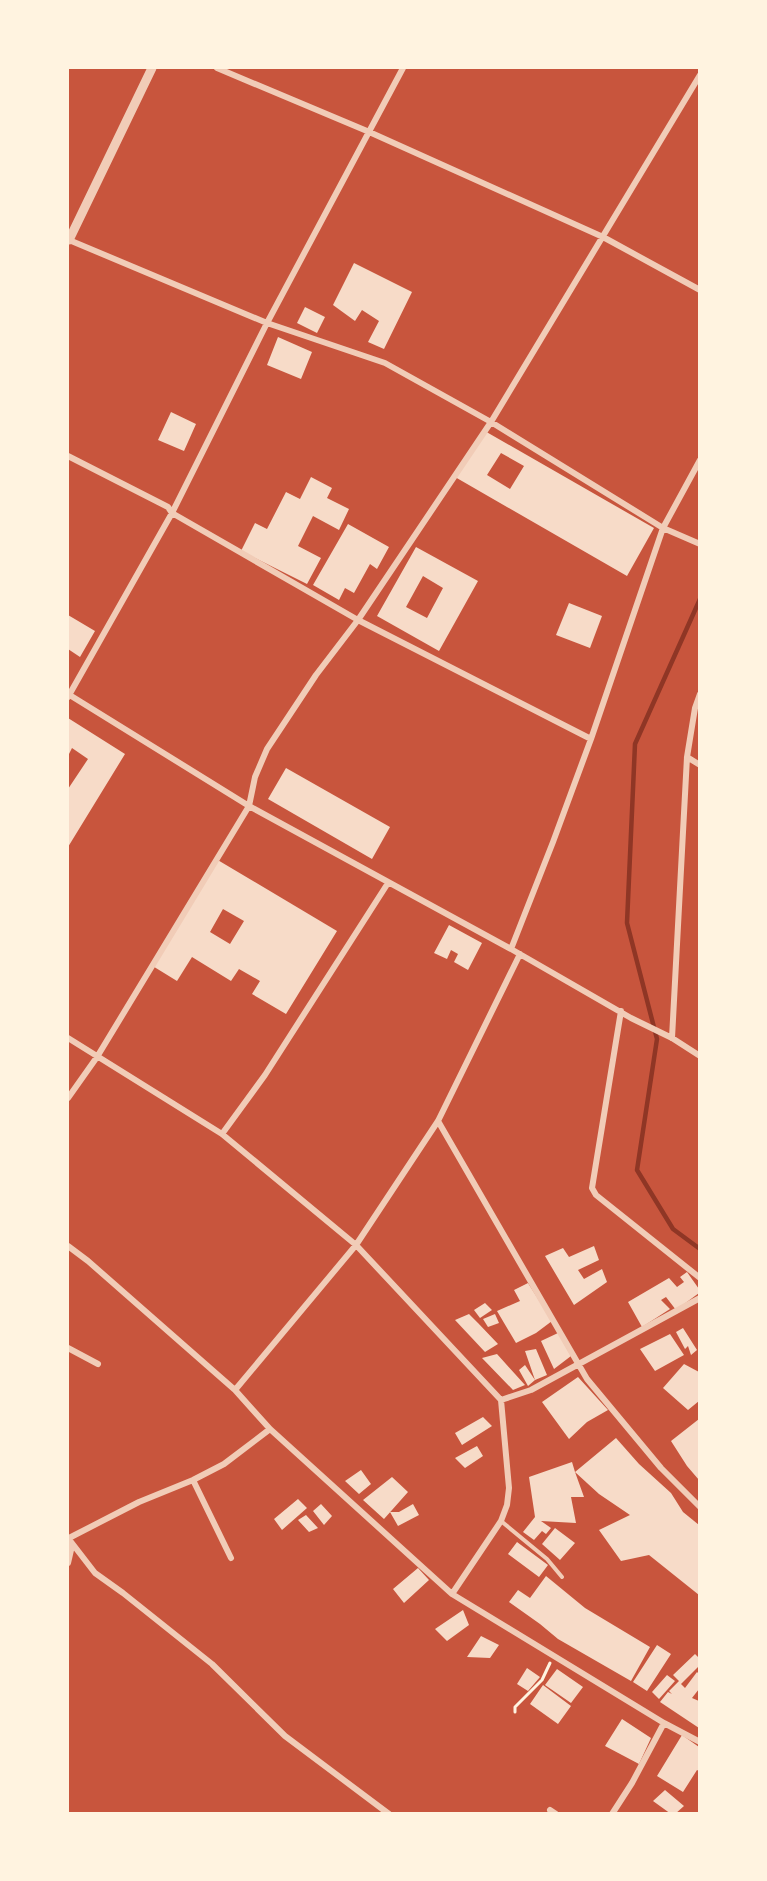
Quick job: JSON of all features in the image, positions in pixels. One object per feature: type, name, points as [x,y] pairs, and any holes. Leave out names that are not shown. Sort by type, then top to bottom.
[{"type":"street","points":[[152,68],[68,240],[267,323],[385,363],[492,422],[663,528],[699,544]]},
{"type":"street","points":[[217,68],[367,131],[603,237],[699,290]]},
{"type":"street","points":[[403,68],[367,131],[267,323],[172,513],[68,695],[249,807],[511,949],[631,1018],[672,1038],[699,1056]]},
{"type":"street","points":[[68,1098],[97,1057],[249,807],[255,777],[267,749],[316,675],[358,620],[492,422],[699,75]]},
{"type":"street","points":[[68,456],[168,507],[172,513],[358,620],[591,739]]},
{"type":"street","points":[[511,949],[591,739],[663,528],[699,460]]},
{"type":"street","points":[[672,1038],[687,757],[699,694]]},
{"type":"street","points":[[687,757],[699,765]]},
{"type":"street","points":[[222,1134],[265,1075],[388,883]]},
{"type":"street","points":[[234,1390],[356,1245],[438,1121],[520,954]]},
{"type":"street","points":[[621,1011],[592,1188],[596,1195],[699,1278]]},
{"type":"street","points":[[68,1038],[222,1134],[356,1245],[501,1400],[509,1488],[507,1505],[501,1521],[452,1594]]},
{"type":"street","points":[[438,1121],[587,1379],[661,1468],[699,1507]]},
{"type":"street","points":[[68,1246],[234,1390],[270,1429],[452,1594],[664,1724],[699,1742]]},
{"type":"street","points":[[501,1400],[531,1390],[699,1298]]},
{"type":"street","points":[[68,1348],[98,1364]]},
{"type":"street","points":[[68,1538],[139,1502],[193,1480],[224,1464],[270,1429]]},
{"type":"street","points":[[193,1480],[231,1558]]},
{"type":"street","points":[[68,1538],[71,1550],[68,1563]]},
{"type":"street","points":[[68,1538],[95,1573],[212,1664],[285,1736],[389,1814]]},
{"type":"street","points":[[612,1814],[664,1724]]},
{"type":"street","points":[[550,1810],[556,1814]]},
{"type":"lane","points":[[501,1521],[548,1559],[562,1577]]},
{"type":"path","points":[[515,1712],[515,1707],[542,1680],[554,1656]]},
{"type":"building","points":[[354,263],[412,292],[384,349],[368,342],[379,321],[362,310],[355,321],[333,305]]},
{"type":"building","points":[[305,307],[325,317],[317,333],[297,323]]},
{"type":"building","points":[[278,337],[312,352],[301,379],[267,365]]},
{"type":"building","points":[[171,412],[196,424],[184,451],[158,440]]},
{"type":"building","points":[[483,430],[654,528],[627,576],[455,477]],"holes":[[[501,453],[524,466],[510,489],[487,475]]]},
{"type":"building","points":[[311,477],[332,488],[327,498],[349,509],[339,530],[313,516],[298,546],[321,558],[307,584],[241,551],[255,523],[267,529],[286,492],[300,499]]},
{"type":"building","points":[[348,524],[389,547],[377,569],[370,564],[354,593],[345,588],[339,600],[313,585]]},
{"type":"building","points":[[416,547],[478,581],[439,651],[377,616]],"holes":[[[423,576],[443,588],[427,618],[406,607]]]},
{"type":"building","points":[[569,603],[602,616],[590,648],[556,635]]},
{"type":"building","points":[[68,615],[95,631],[80,657],[68,649]]},
{"type":"building","points":[[68,718],[125,754],[68,847],[68,789],[88,759],[72,748],[68,756]]},
{"type":"building","points":[[286,768],[390,827],[372,859],[268,799]]},
{"type":"building","points":[[216,859],[337,931],[286,1014],[252,994],[260,981],[239,969],[231,981],[192,957],[177,981],[151,965]],"holes":[[[223,909],[244,921],[230,944],[210,932]]]},
{"type":"building","points":[[449,925],[482,943],[468,970],[454,962],[458,954],[451,950],[447,959],[434,953]]},
{"type":"building","points":[[594,1246],[599,1260],[578,1270],[584,1279],[602,1269],[607,1282],[574,1305],[545,1256],[563,1248],[569,1257]]},
{"type":"building","points":[[687,1272],[699,1289],[699,1293],[676,1310],[666,1297],[661,1300],[670,1309],[642,1327],[628,1302],[669,1278],[677,1287],[684,1282],[680,1277]]},
{"type":"building","points":[[528,1283],[552,1321],[536,1333],[516,1343],[497,1311],[520,1301],[514,1290]]},
{"type":"building","points":[[485,1303],[492,1310],[480,1318],[474,1310]]},
{"type":"building","points":[[469,1314],[498,1344],[485,1352],[455,1320]]},
{"type":"building","points":[[495,1314],[499,1323],[488,1327],[483,1319]]},
{"type":"building","points":[[683,1328],[697,1350],[691,1355],[688,1346],[685,1349],[676,1332]]},
{"type":"building","points":[[558,1333],[571,1356],[554,1369],[541,1341]]},
{"type":"building","points":[[670,1334],[684,1355],[655,1371],[640,1349]]},
{"type":"building","points":[[536,1349],[547,1375],[535,1380],[525,1351]]},
{"type":"building","points":[[497,1354],[525,1385],[513,1390],[482,1358]]},
{"type":"building","points":[[684,1364],[699,1372],[699,1401],[688,1410],[663,1388]]},
{"type":"building","points":[[525,1365],[535,1380],[528,1386],[519,1370]]},
{"type":"building","points":[[578,1377],[608,1410],[587,1422],[569,1439],[542,1402]]},
{"type":"building","points":[[483,1417],[492,1426],[462,1445],[455,1433]]},
{"type":"building","points":[[699,1419],[699,1480],[671,1441]]},
{"type":"building","points":[[616,1438],[639,1464],[671,1493],[683,1512],[699,1525],[699,1595],[649,1555],[621,1561],[599,1530],[630,1515],[599,1494],[575,1472]]},
{"type":"building","points":[[477,1446],[483,1456],[465,1468],[455,1458]]},
{"type":"building","points":[[572,1462],[584,1497],[571,1497],[576,1523],[541,1521],[551,1528],[546,1534],[542,1531],[534,1540],[523,1532],[535,1517],[529,1477]]},
{"type":"building","points":[[361,1470],[371,1484],[359,1494],[345,1481]]},
{"type":"building","points":[[392,1477],[408,1492],[384,1519],[363,1500]]},
{"type":"building","points":[[298,1499],[307,1508],[282,1530],[274,1519]]},
{"type":"building","points":[[321,1504],[332,1516],[324,1525],[313,1511]]},
{"type":"building","points":[[413,1504],[419,1515],[398,1526],[390,1512],[399,1512]]},
{"type":"building","points":[[306,1515],[318,1528],[309,1532],[298,1520]]},
{"type":"building","points":[[555,1528],[575,1543],[560,1560],[542,1544]]},
{"type":"building","points":[[517,1542],[548,1565],[539,1577],[508,1554]]},
{"type":"building","points":[[418,1568],[429,1580],[404,1603],[393,1589]]},
{"type":"building","points":[[546,1576],[585,1608],[650,1647],[631,1681],[558,1639],[509,1602],[518,1590],[530,1598]]},
{"type":"building","points":[[463,1610],[469,1625],[447,1641],[435,1629]]},
{"type":"building","points":[[481,1636],[499,1645],[490,1658],[467,1657]]},
{"type":"building","points":[[657,1645],[671,1654],[647,1691],[633,1682]]},
{"type":"building","points":[[695,1654],[699,1658],[699,1666],[681,1684],[685,1688],[697,1672],[699,1674],[699,1689],[692,1698],[699,1701],[699,1728],[660,1702],[668,1692],[672,1694],[669,1691],[679,1681],[673,1675]]},
{"type":"building","points":[[527,1668],[540,1677],[528,1691],[517,1684]]},
{"type":"building","points":[[557,1669],[583,1687],[571,1703],[545,1685]]},
{"type":"building","points":[[667,1675],[675,1681],[659,1699],[652,1692]]},
{"type":"building","points":[[543,1685],[571,1706],[558,1724],[530,1704]]},
{"type":"building","points":[[622,1719],[651,1738],[639,1764],[605,1746]]},
{"type":"building","points":[[682,1735],[699,1747],[699,1771],[697,1770],[683,1792],[657,1776]]},
{"type":"building","points":[[665,1790],[684,1806],[675,1814],[671,1814],[653,1801]]},
{"type":"waterway","points":[[700,599],[635,744],[627,923],[657,1039],[637,1170],[673,1229],[700,1249]]}]
